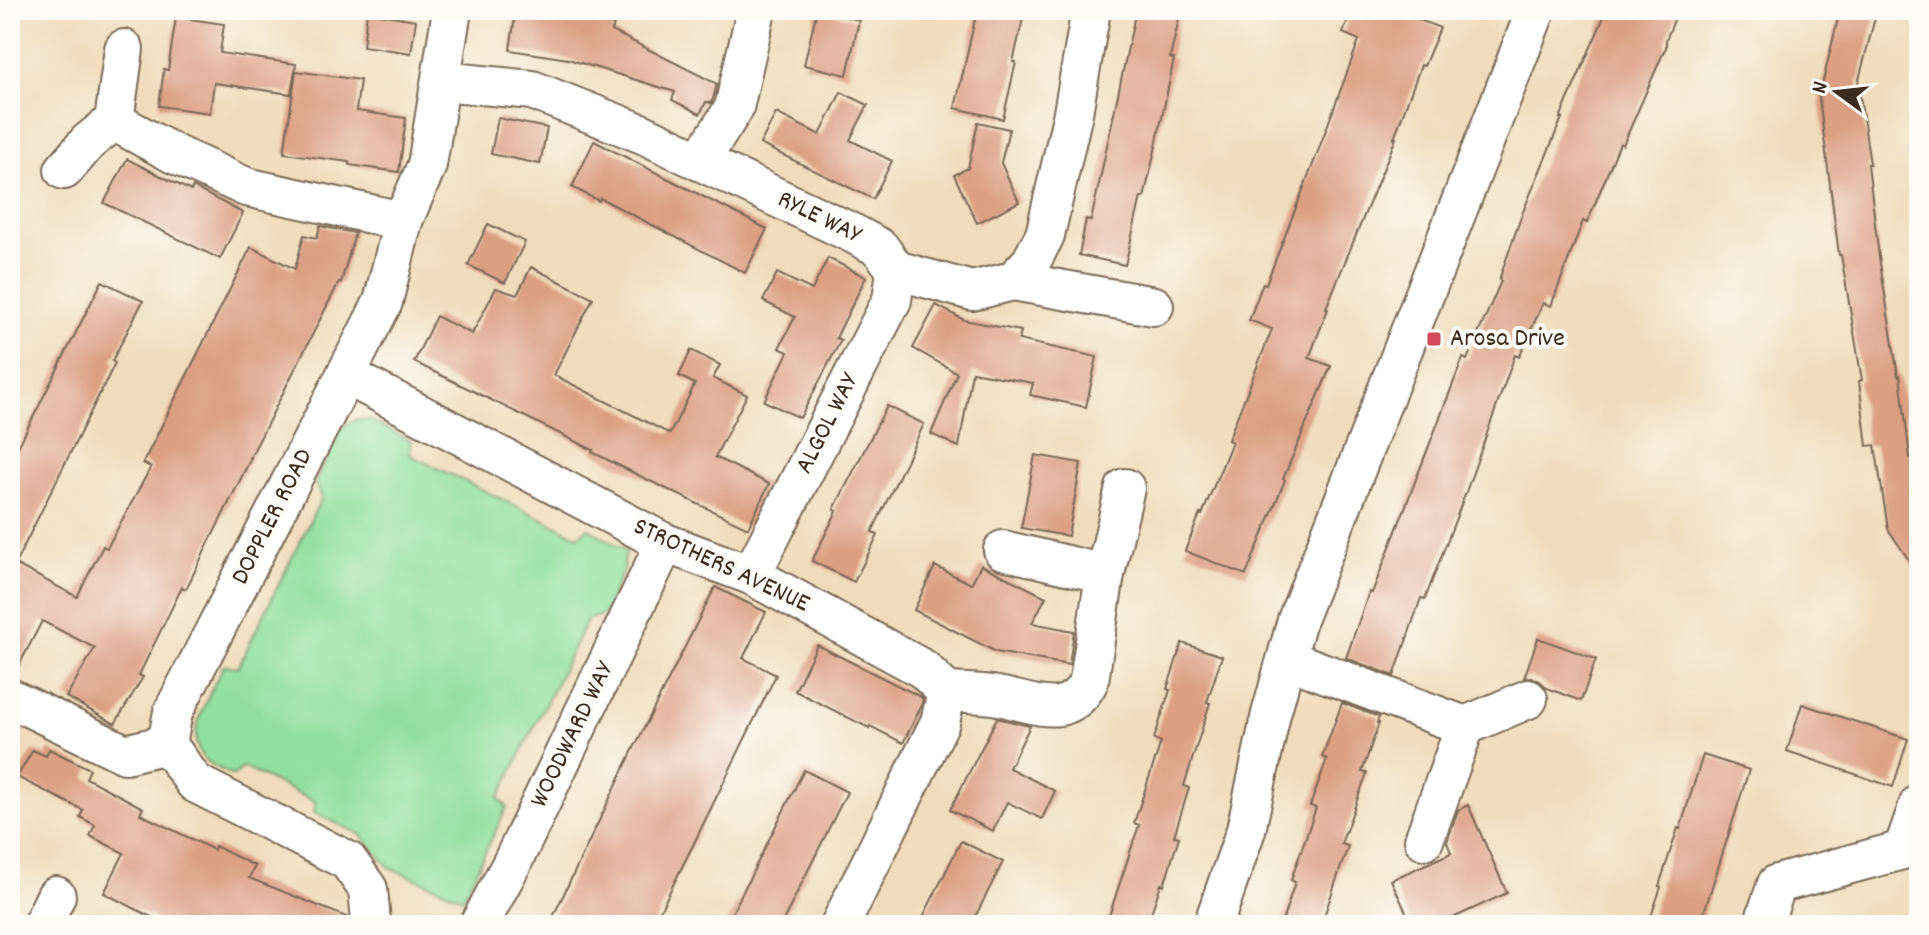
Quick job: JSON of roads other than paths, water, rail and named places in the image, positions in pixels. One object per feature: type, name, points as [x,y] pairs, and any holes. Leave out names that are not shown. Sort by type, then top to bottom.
[{"type":"street","name":"DOPPLER ROAD","points":[[167,744],[173,712],[383,302],[403,221],[427,165],[452,10]]},
{"type":"street","points":[[700,161],[734,108],[756,10]]},
{"type":"street","points":[[1013,281],[1031,262],[1045,235],[1073,113],[1091,10]]},
{"type":"street","points":[[1213,925],[1246,830],[1271,714],[1297,620],[1536,10]]},
{"type":"street","points":[[64,170],[88,142],[114,121],[124,49]]},
{"type":"street","name":"RYLE WAY","points":[[441,81],[532,90],[643,134],[880,248],[896,270],[972,291],[1013,281]]},
{"type":"street","points":[[114,121],[174,154],[246,187],[403,221]]},
{"type":"street","name":"ALGOL WAY","points":[[751,575],[892,300],[896,270]]},
{"type":"street","points":[[1013,281],[1154,306]]},
{"type":"street","name":"STROTHERS AVENUE","points":[[346,375],[665,543],[751,575],[923,669],[947,692]]},
{"type":"street","points":[[840,925],[940,722],[947,692],[993,695],[1053,708],[1077,700],[1082,694],[1089,681],[1105,574],[1125,488]]},
{"type":"street","name":"WOODWARD WAY","points":[[479,925],[520,847],[665,543]]},
{"type":"street","points":[[1003,550],[1105,574]]},
{"type":"street","points":[[1287,659],[1465,726],[1528,699]]},
{"type":"street","points":[[10,698],[125,754],[167,744],[195,783],[348,861],[368,889],[369,925]]},
{"type":"street","points":[[1424,840],[1465,726]]},
{"type":"street","points":[[1763,925],[1777,884],[1903,850],[1919,804]]},
{"type":"place","name":"Arosa Drive","points":[[1434,339]]}]
